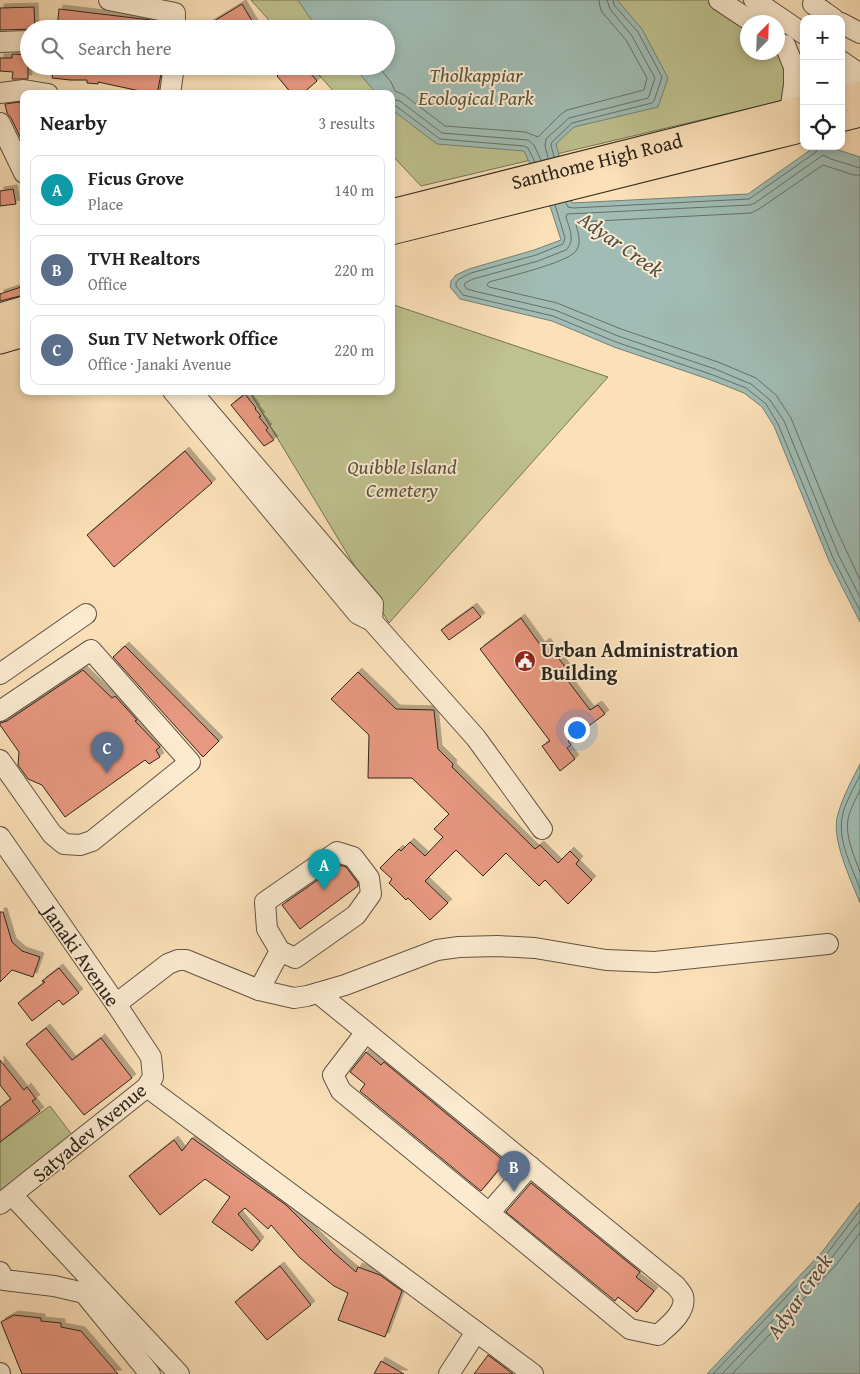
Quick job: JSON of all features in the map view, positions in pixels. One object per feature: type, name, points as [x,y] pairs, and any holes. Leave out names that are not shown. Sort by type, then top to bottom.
[{"type":"main road","points":[[845,111],[854,93]]},
{"type":"main road","name":"Santhome High Road","points":[[395,230],[419,215],[799,116]]},
{"type":"main road","name":"Santhome High Road","points":[[395,212],[419,215]]},
{"type":"main road","points":[[0,316],[20,310]]},
{"type":"main road","points":[[0,341],[20,335]]},
{"type":"street","points":[[109,0],[175,14]]},
{"type":"street","points":[[719,0],[742,15]]},
{"type":"street","points":[[754,0],[800,31]]},
{"type":"street","points":[[816,0],[813,4],[828,15]]},
{"type":"street","points":[[0,42],[20,41]]},
{"type":"street","points":[[785,46],[800,55]]},
{"type":"street","points":[[785,50],[794,66],[794,85],[799,116]]},
{"type":"street","points":[[845,70],[854,93]]},
{"type":"street","points":[[171,90],[173,75]]},
{"type":"street","points":[[0,93],[20,90]]},
{"type":"street","points":[[0,123],[20,165]]},
{"type":"street","points":[[176,395],[358,614],[372,620],[476,738],[542,829]]},
{"type":"street","points":[[194,395],[372,604],[372,620]]},
{"type":"street","points":[[0,674],[86,614]]},
{"type":"street","points":[[0,712],[92,650],[190,762],[92,841],[80,845],[64,844],[52,834],[0,760]]},
{"type":"street","name":"Janaki Avenue","points":[[0,837],[151,1057],[150,1082]]},
{"type":"street","points":[[337,852],[353,857],[370,878],[371,894],[356,915],[295,958],[280,951],[267,929],[265,902],[337,852]]},
{"type":"street","points":[[116,1004],[168,964],[178,960],[186,960],[260,990],[294,998],[308,996],[345,985],[437,950],[459,947],[498,946],[535,948],[606,960],[655,962],[828,944]]},
{"type":"street","points":[[260,990],[280,951]]},
{"type":"street","points":[[318,993],[366,1032],[530,1166],[676,1286],[683,1296],[682,1309],[668,1326],[658,1335],[630,1329],[341,1091],[333,1075],[366,1032]]},
{"type":"street","points":[[150,1082],[533,1374]]},
{"type":"street","name":"Satyadev Avenue","points":[[6,1199],[150,1082]]},
{"type":"street","points":[[489,1213],[530,1166]]},
{"type":"street","points":[[6,1199],[179,1374]]},
{"type":"street","points":[[0,1272],[4,1280],[54,1286],[84,1294],[150,1374]]},
{"type":"street","points":[[449,1374],[476,1332]]},
{"type":"green space","name":"Tholkappiar Ecological Park","points":[[251,0],[711,0],[740,23],[740,60],[787,60],[781,101],[421,186],[395,158],[395,90],[332,90],[319,75],[395,75],[395,20],[269,20]]},
{"type":"green space","name":"Quibble Island Cemetery","points":[[395,305],[608,377],[389,623],[251,395],[395,395]]},
{"type":"green space","points":[[50,1106],[75,1139],[0,1199],[0,1142]]},
{"type":"water","name":"Adyar Creek","points":[[298,0],[617,0],[642,29],[668,78],[658,107],[574,127],[556,144],[572,203],[748,194],[810,150],[838,150],[860,157],[860,622],[829,561],[774,426],[762,407],[744,393],[614,347],[552,321],[460,299],[450,287],[451,281],[456,275],[469,269],[561,240],[551,209],[524,151],[437,144],[395,112],[395,90],[374,90],[361,75],[395,75],[395,20],[312,20]]},
{"type":"water","points":[[860,764],[860,903],[839,846],[836,823],[842,801]]},
{"type":"water","name":"Adyar Creek","points":[[860,1202],[860,1374],[707,1374],[822,1252]]},
{"type":"building","points":[[242,4],[252,20],[216,20]]},
{"type":"building","points":[[34,7],[35,20],[20,20],[20,29],[0,30],[0,8]]},
{"type":"building","points":[[59,9],[151,20],[58,20]]},
{"type":"building","points":[[12,54],[20,54],[20,75],[28,75],[28,79],[12,79],[13,72],[0,71],[0,58],[12,58]]},
{"type":"building","points":[[52,75],[161,75],[158,90],[135,90],[98,82],[98,84],[87,83],[87,80],[52,78]]},
{"type":"building","points":[[312,75],[317,81],[307,90],[289,90],[277,76]]},
{"type":"building","points":[[20,102],[20,137],[7,113],[5,104]]},
{"type":"building","points":[[13,189],[16,204],[0,206],[0,191]]},
{"type":"building","points":[[20,287],[20,296],[0,301],[0,294]]},
{"type":"building","points":[[246,395],[256,408],[261,416],[259,417],[268,428],[266,430],[274,440],[264,446],[231,405]]},
{"type":"building","points":[[185,451],[212,483],[114,567],[87,535]]},
{"type":"building","points":[[473,607],[481,617],[449,640],[441,630]]},
{"type":"building","name":"Urban Administration Building","points":[[521,618],[541,646],[546,642],[570,673],[565,677],[590,710],[598,705],[605,714],[568,741],[571,745],[567,748],[575,759],[560,771],[542,746],[550,741],[480,649]]},
{"type":"building","points":[[125,646],[219,741],[203,757],[113,657]]},
{"type":"building","points":[[83,670],[112,698],[115,696],[137,720],[135,721],[160,747],[156,750],[160,757],[149,764],[145,760],[65,817],[42,785],[28,779],[18,765],[19,752],[0,723],[7,721]]},
{"type":"building","points":[[358,672],[396,709],[434,710],[438,749],[453,764],[452,767],[535,849],[540,845],[558,863],[570,851],[579,860],[576,864],[592,880],[568,904],[545,880],[539,886],[506,853],[483,876],[456,850],[425,881],[448,903],[430,920],[408,898],[406,900],[389,883],[392,879],[380,868],[399,849],[401,851],[410,842],[425,856],[443,837],[434,829],[449,814],[412,778],[368,778],[369,735],[331,699]]},
{"type":"building","points":[[339,865],[346,867],[358,883],[358,886],[300,929],[282,905]]},
{"type":"building","points":[[0,912],[3,912],[12,942],[22,951],[40,957],[33,977],[12,970],[0,982]]},
{"type":"building","points":[[59,968],[79,993],[63,1005],[59,1000],[32,1021],[18,1003],[45,982],[42,981]]},
{"type":"building","points":[[46,1028],[72,1060],[101,1038],[132,1078],[84,1115],[26,1044]]},
{"type":"building","points":[[366,1052],[381,1065],[384,1062],[505,1162],[481,1191],[360,1091],[365,1084],[350,1072]]},
{"type":"building","points":[[0,1060],[24,1090],[27,1087],[36,1099],[32,1101],[40,1111],[0,1142],[0,1107],[11,1099],[0,1085]]},
{"type":"building","points":[[192,1138],[286,1205],[356,1272],[358,1267],[380,1275],[402,1291],[385,1337],[338,1320],[348,1293],[334,1286],[299,1257],[271,1225],[268,1229],[245,1208],[238,1214],[260,1241],[252,1251],[212,1222],[230,1197],[205,1179],[160,1215],[129,1176],[174,1140],[182,1151]]},
{"type":"building","points":[[531,1183],[640,1272],[636,1277],[654,1291],[637,1312],[618,1297],[615,1301],[506,1212]]},
{"type":"building","points":[[280,1266],[311,1305],[267,1340],[235,1302]]},
{"type":"building","points":[[14,1315],[41,1318],[41,1321],[61,1323],[61,1327],[81,1331],[118,1374],[22,1374],[1,1322]]},
{"type":"building","points":[[488,1355],[513,1374],[474,1374]]},
{"type":"building","points":[[381,1361],[404,1374],[374,1374]]},
{"type":"place","name":"Urban Administration Building","points":[[525,661]]},
{"type":"place","name":"Sun TV Network Office","points":[[107,773]]},
{"type":"place","name":"Ficus Grove","points":[[324,890]]},
{"type":"place","name":"TVH Realtors","points":[[514,1192]]}]
